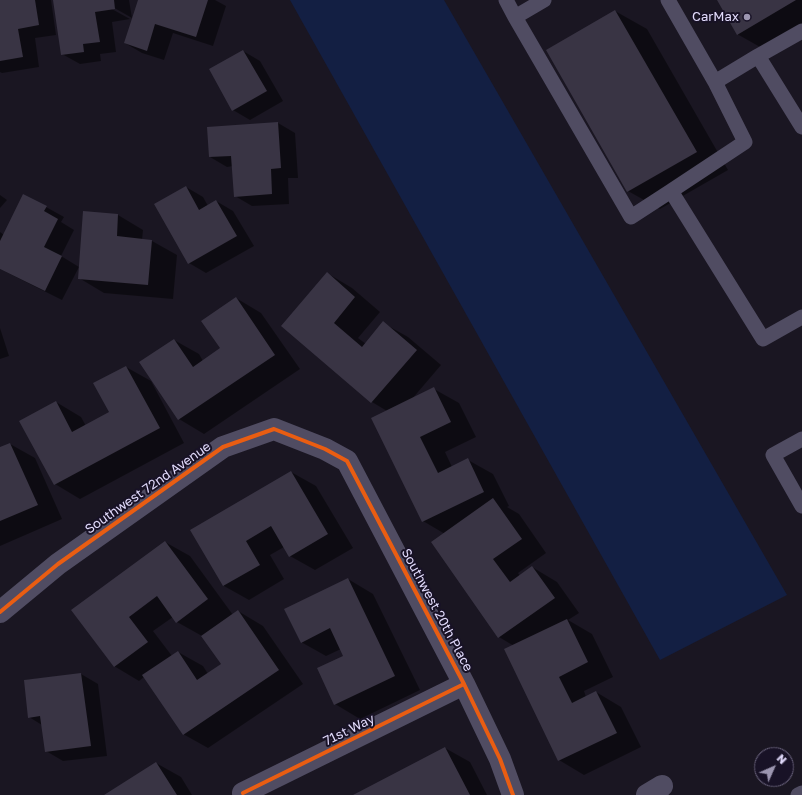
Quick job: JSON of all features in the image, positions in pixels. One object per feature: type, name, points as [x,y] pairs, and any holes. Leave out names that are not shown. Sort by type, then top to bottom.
[{"type":"street","name":"Southwest 72nd Avenue","points":[[0,612],[58,564],[223,447],[274,430],[325,450]]},
{"type":"street","name":"Southwest 20th Place","points":[[325,450],[347,461],[464,684],[500,759],[513,795]]},
{"type":"street","name":"71st Way","points":[[243,793],[464,684]]},
{"type":"lane","points":[[506,0],[631,217],[745,142],[714,82],[668,0]]},
{"type":"lane","points":[[515,17],[544,0]]},
{"type":"lane","points":[[714,82],[802,32]]},
{"type":"lane","points":[[758,56],[802,127]]},
{"type":"lane","points":[[671,191],[763,339],[802,317]]},
{"type":"lane","points":[[802,439],[773,455],[802,506]]},
{"type":"lane","points":[[798,795],[802,793]]},
{"type":"water","points":[[290,0],[444,0],[787,595],[660,660]]},
{"type":"building","points":[[0,0],[35,0],[39,25],[18,29],[23,57],[0,61]]},
{"type":"building","points":[[53,0],[114,0],[115,9],[95,12],[100,42],[83,44],[84,52],[61,55]]},
{"type":"building","points":[[138,0],[208,0],[196,37],[155,24],[147,51],[124,43]]},
{"type":"building","name":"CarMax","points":[[717,0],[796,0],[737,35]]},
{"type":"building","points":[[615,10],[697,152],[627,192],[546,50]]},
{"type":"building","points":[[243,50],[267,91],[232,111],[209,69]]},
{"type":"building","points":[[278,122],[281,168],[271,169],[272,194],[234,197],[231,156],[209,157],[207,127]]},
{"type":"building","points":[[186,186],[199,210],[216,200],[237,236],[188,264],[154,204]]},
{"type":"building","points":[[23,194],[47,206],[44,211],[58,219],[44,247],[62,256],[45,291],[0,269],[0,241]]},
{"type":"building","points":[[83,211],[118,214],[117,236],[152,240],[148,285],[78,279]]},
{"type":"building","points":[[327,272],[355,297],[334,323],[362,347],[383,321],[417,350],[371,403],[281,326]]},
{"type":"building","points":[[236,297],[275,355],[178,420],[139,362],[174,339],[193,367],[220,348],[201,321]]},
{"type":"building","points":[[126,366],[160,428],[54,485],[19,421],[56,401],[72,432],[109,412],[93,383]]},
{"type":"building","points":[[434,387],[451,422],[420,437],[438,473],[468,458],[484,492],[422,522],[371,418]]},
{"type":"building","points":[[10,443],[38,505],[0,521],[0,447]]},
{"type":"building","points":[[291,471],[328,534],[289,557],[271,526],[246,541],[260,565],[223,586],[190,530]]},
{"type":"building","points":[[493,498],[522,539],[493,559],[510,582],[532,566],[555,598],[498,638],[431,542]]},
{"type":"building","points":[[165,541],[208,599],[176,623],[157,596],[129,617],[148,642],[114,667],[71,610]]},
{"type":"building","points":[[348,578],[395,676],[334,705],[317,668],[343,656],[330,628],[301,643],[284,609]]},
{"type":"building","points":[[238,610],[279,670],[183,735],[142,675],[178,651],[197,680],[221,664],[201,636]]},
{"type":"building","points":[[567,619],[588,662],[559,677],[572,703],[596,691],[617,733],[558,761],[504,649]]},
{"type":"building","points":[[81,673],[91,746],[45,752],[40,716],[28,718],[24,680]]},
{"type":"building","points":[[445,747],[470,795],[353,795]]},
{"type":"building","points":[[156,762],[177,795],[104,795]]},
{"type":"cycle path","points":[[0,612],[58,564],[223,447],[274,429],[325,449],[347,461],[464,684],[500,759],[513,795]]},
{"type":"cycle path","points":[[243,793],[464,684]]},
{"type":"place","name":"CarMax","points":[[747,17]]}]
